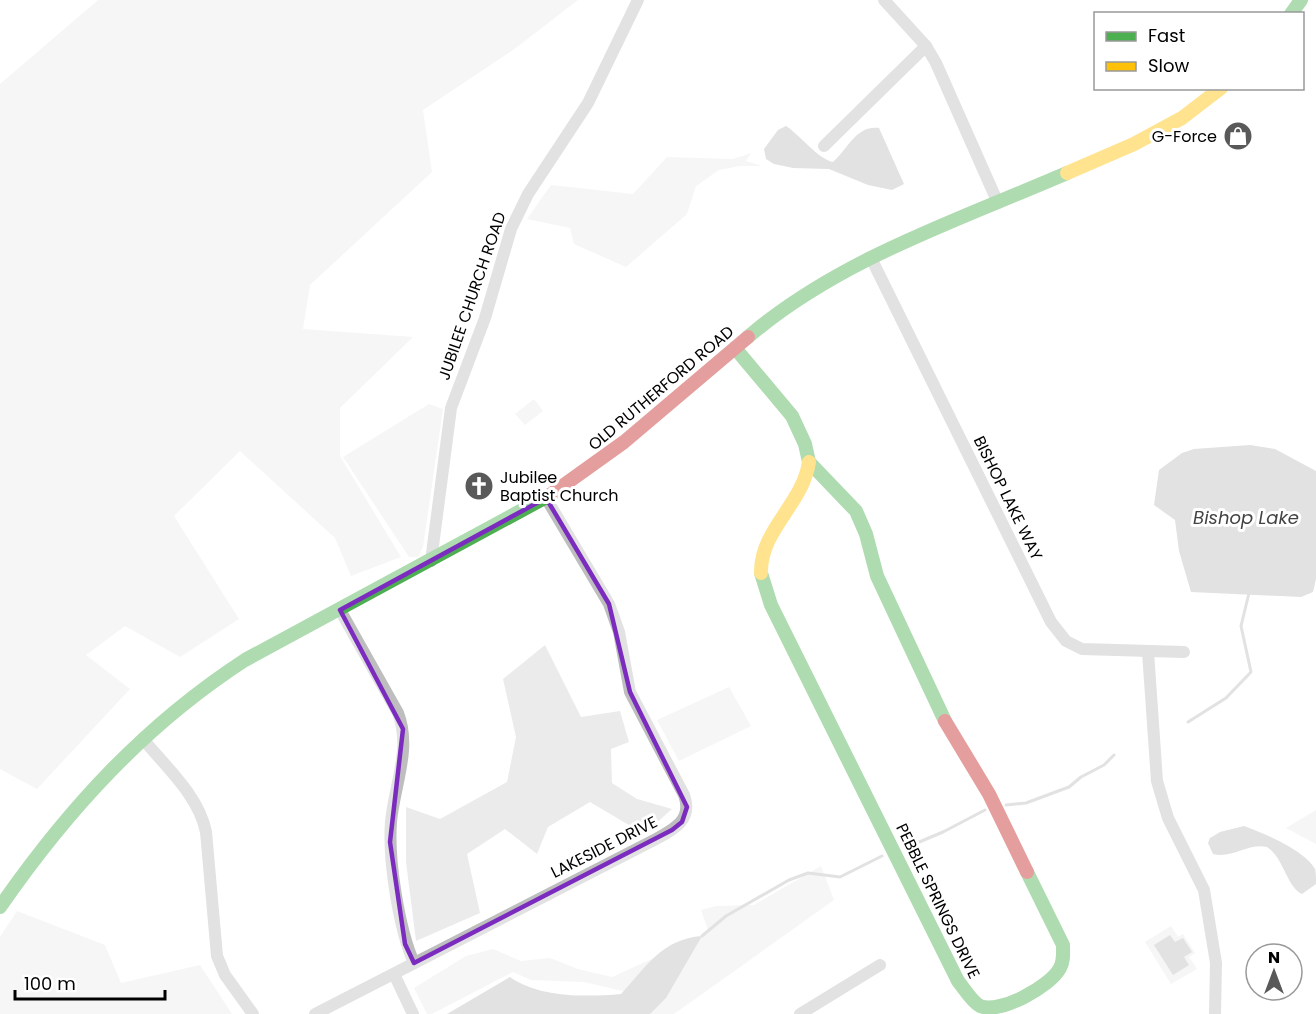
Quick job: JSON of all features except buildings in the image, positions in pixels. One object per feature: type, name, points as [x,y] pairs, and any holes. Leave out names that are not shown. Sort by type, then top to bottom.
[{"type":"street","name":"JUBILEE CHURCH ROAD","points":[[431,561],[451,408],[485,318],[511,229],[528,194],[588,103],[638,0]]},
{"type":"street","points":[[884,0],[926,46],[941,72],[998,203]]},
{"type":"street","points":[[824,146],[926,46]]},
{"type":"street","name":"OLD RUTHERFORD ROAD","points":[[0,907],[59,827],[143,738],[187,699],[227,671],[546,498],[624,442],[735,348],[797,301],[871,258],[1134,144],[1182,118],[1218,90]]},
{"type":"street","name":"BISHOP LAKE WAY","points":[[871,258],[1051,622],[1066,641],[1082,649],[1184,652]]},
{"type":"street","name":"PEBBLE SPRINGS DRIVE","points":[[735,348],[792,416],[805,444],[809,462],[804,485],[766,543],[761,560],[761,580],[779,621],[958,981],[980,1007],[998,1011],[1056,975],[1065,959],[1063,945],[989,794],[944,720],[898,624],[877,576],[860,518],[852,504],[809,462]]},
{"type":"street","name":"LAKESIDE DRIVE","points":[[315,1014],[656,839],[678,826],[687,812],[684,795],[630,692],[619,632],[609,603],[546,498]]},
{"type":"street","points":[[340,610],[398,713],[403,729],[404,748],[392,811],[390,842],[405,944],[414,963]]},
{"type":"street","points":[[1148,652],[1157,781],[1168,818],[1204,890],[1216,963],[1215,1014]]},
{"type":"street","points":[[143,738],[192,798],[201,815],[206,832],[217,956],[225,975],[253,1014]]},
{"type":"street","points":[[800,1014],[880,965]]},
{"type":"street","points":[[394,974],[413,1014]]},
{"type":"highlighted area","points":[[546,498],[609,604],[630,692],[687,807],[682,822],[672,830],[414,963],[405,944],[390,842],[403,729],[340,610]]},
{"type":"shaded area","points":[[98,0],[578,0],[513,50],[423,110],[432,172],[310,285],[303,329],[413,337],[340,408],[340,456],[401,557],[351,576],[335,538],[240,451],[174,516],[239,619],[180,657],[125,626],[86,655],[130,689],[37,789],[0,769],[0,84]]},
{"type":"shaded area","points":[[751,153],[746,161],[762,166],[740,166],[719,170],[696,186],[687,214],[626,267],[574,244],[570,228],[527,219],[551,185],[633,194],[667,157],[733,159]]},
{"type":"shaded area","points":[[534,399],[543,411],[525,425],[515,414]]},
{"type":"shaded area","points":[[429,404],[443,409],[423,547],[418,557],[409,557],[343,457]]},
{"type":"shaded area","points":[[545,645],[581,717],[620,711],[629,742],[611,749],[612,783],[637,799],[672,809],[644,834],[590,802],[548,827],[537,854],[505,829],[467,854],[480,913],[416,941],[406,862],[406,807],[440,819],[507,782],[516,737],[503,679]]},
{"type":"shaded area","points":[[729,687],[751,726],[679,761],[657,720]]},
{"type":"shaded area","points":[[1316,810],[1316,844],[1286,828]]},
{"type":"shaded area","points":[[821,866],[834,900],[674,1014],[635,1014],[631,993],[584,982],[531,980],[513,972],[432,1014],[427,1014],[414,988],[466,956],[493,949],[521,961],[550,958],[578,969],[612,977],[709,933],[701,910],[716,906],[754,905]]},
{"type":"shaded area","points":[[17,911],[105,945],[121,983],[200,965],[232,1014],[0,1014],[0,937]]},
{"type":"shaded area","points":[[1171,926],[1178,937],[1183,934],[1195,953],[1189,957],[1197,969],[1171,984],[1145,942]]},
{"type":"water","points":[[786,126],[815,152],[833,162],[858,134],[871,128],[879,128],[904,184],[892,190],[868,185],[829,169],[793,168],[774,164],[766,159],[764,149],[778,130]]},
{"type":"water","name":"Bishop Lake","points":[[1250,445],[1275,449],[1316,471],[1316,579],[1313,592],[1301,597],[1191,592],[1179,551],[1175,520],[1154,505],[1159,470],[1182,453],[1194,449]]},
{"type":"water","points":[[1244,826],[1283,843],[1302,855],[1315,869],[1316,884],[1302,894],[1292,885],[1277,858],[1267,847],[1253,847],[1220,855],[1213,854],[1208,843],[1210,838],[1220,832]]},
{"type":"water","points":[[1170,935],[1175,942],[1183,938],[1192,952],[1184,957],[1189,965],[1173,975],[1154,945]]},
{"type":"water","points":[[702,936],[666,998],[650,1014],[447,1014],[510,977],[535,989],[563,995],[621,994],[665,949],[688,938]]},
{"type":"waterway","points":[[1188,722],[1226,698],[1251,672],[1241,626],[1249,593]]},
{"type":"waterway","points":[[1006,805],[1026,803],[1069,787],[1081,777],[1104,765],[1114,755]]},
{"type":"waterway","points":[[905,848],[943,832],[985,810]]},
{"type":"waterway","points":[[702,936],[726,916],[789,880],[808,873],[840,877],[882,856]]},
{"type":"traffic: fast","points":[[1292,12],[1301,0]]},
{"type":"traffic: fast","points":[[748,337],[783,309],[860,263],[901,243],[1067,173]]},
{"type":"traffic: fast","points":[[735,348],[792,416],[805,444],[809,462],[856,511],[866,534],[877,576],[945,721]]},
{"type":"traffic: fast","points":[[0,907],[53,836],[110,771],[174,712],[209,685],[245,660],[550,495]]},
{"type":"traffic: fast","points":[[761,573],[771,605],[958,981],[980,1006],[1000,1006],[1024,997],[1046,983],[1061,965],[1063,945],[1027,872]]},
{"type":"traffic: slow","points":[[1067,173],[1134,144],[1182,118],[1218,90]]},
{"type":"traffic: slow","points":[[761,573],[767,543],[799,491],[809,462]]},
{"type":"traffic: jam","points":[[550,495],[624,442],[748,337]]},
{"type":"traffic: jam","points":[[945,721],[989,794],[1027,872]]},
{"type":"place","name":"G-Force","points":[[1238,136]]},
{"type":"place","name":"Jubilee Baptist Church","points":[[479,486]]}]
